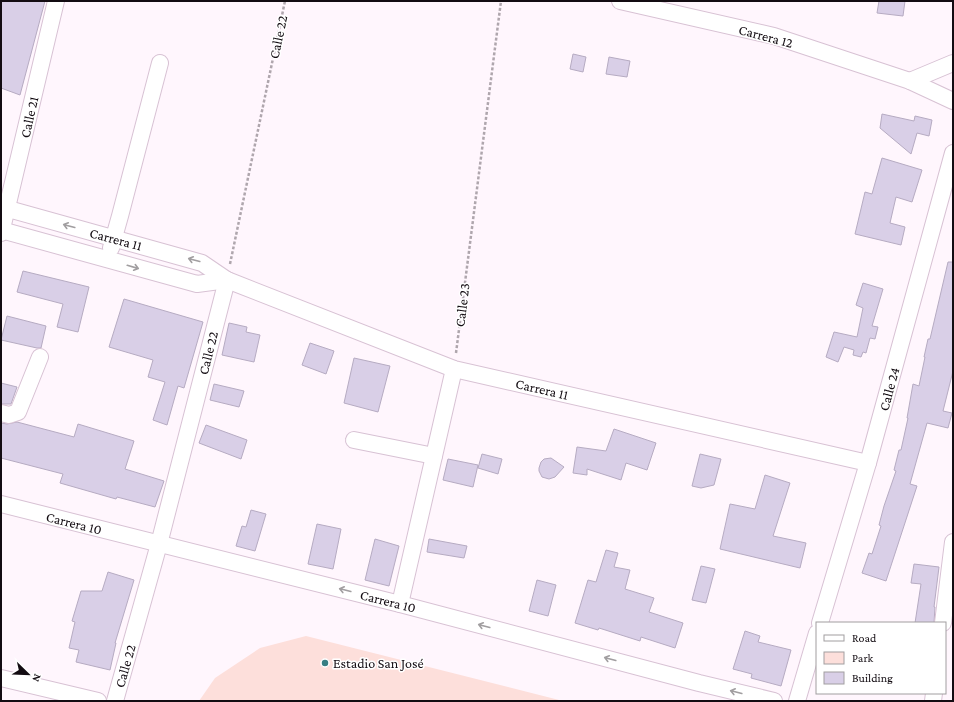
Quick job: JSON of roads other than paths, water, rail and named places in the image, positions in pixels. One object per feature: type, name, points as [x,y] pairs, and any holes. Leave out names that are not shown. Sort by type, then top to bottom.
[{"type":"street","name":"Calle 21","points":[[1,231],[4,208],[56,1]]},
{"type":"street","name":"Carrera 12","points":[[620,1],[774,36],[910,81],[953,101]]},
{"type":"street","points":[[108,260],[160,63]]},
{"type":"street","points":[[910,81],[953,63]]},
{"type":"street","name":"Calle 24","points":[[820,622],[868,463],[953,153]]},
{"type":"street","name":"Carrera 11","points":[[4,208],[202,263],[227,280],[454,369],[868,463]]},
{"type":"street","name":"Carrera 11","points":[[1,231],[197,284],[227,280]]},
{"type":"street","name":"Calle 22","points":[[115,701],[160,544],[227,280]]},
{"type":"street","points":[[1,413],[10,414],[18,412],[40,357]]},
{"type":"street","points":[[400,604],[454,369]]},
{"type":"street","points":[[354,440],[434,456]]},
{"type":"street","name":"Carrera 10","points":[[1,504],[400,604],[699,683],[774,701]]},
{"type":"street","points":[[943,622],[953,542]]},
{"type":"street","points":[[797,701],[816,636]]},
{"type":"street","points":[[1,678],[98,701]]},
{"type":"place","name":"Estadio San José","points":[[325,663]]}]
